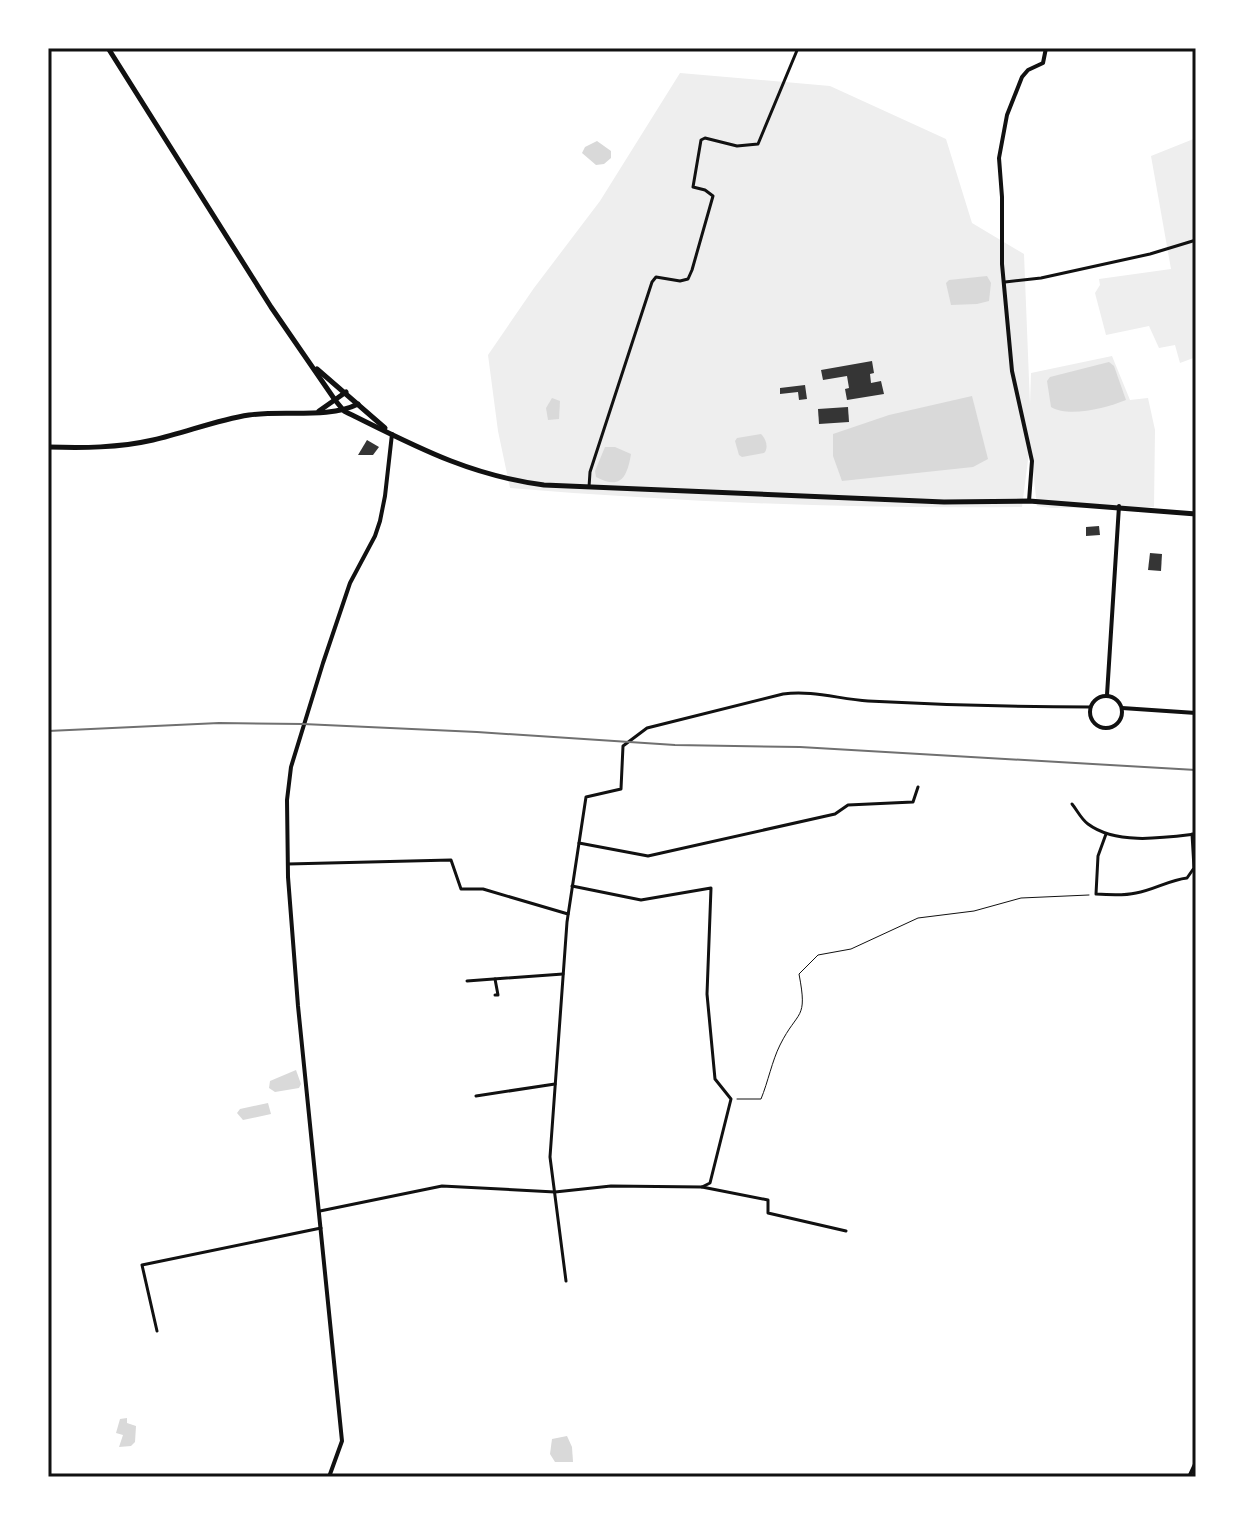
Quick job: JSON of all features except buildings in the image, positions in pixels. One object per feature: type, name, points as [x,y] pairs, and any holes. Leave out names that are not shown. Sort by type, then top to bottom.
[{"type":"main road","points":[[108,48],[271,307],[335,400],[344,411],[442,459],[513,481],[589,487],[944,502],[1029,501],[1196,514]]},
{"type":"main road","points":[[313,366],[392,434]]},
{"type":"main road","points":[[318,411],[346,392]]},
{"type":"main road","points":[[48,447],[112,446],[151,441],[244,416],[344,411],[358,404]]},
{"type":"street","points":[[589,487],[593,464],[652,282],[656,277],[680,281],[688,279],[692,270],[713,196],[693,187],[701,140],[705,138],[737,146],[758,144],[798,48]]},
{"type":"street","points":[[1029,501],[1032,461],[1012,371],[1001,242],[999,158],[1007,115],[1022,77],[1028,70],[1043,63],[1046,48]]},
{"type":"street","points":[[1005,282],[1041,278],[1150,254],[1196,240]]},
{"type":"street","points":[[329,1477],[342,1441],[298,1006],[288,864],[287,800],[297,742],[350,583],[377,529],[385,496],[392,434]]},
{"type":"street","points":[[1107,695],[1119,506]]},
{"type":"street","points":[[566,1281],[550,1157],[568,914],[586,797],[621,789],[623,746],[647,728],[806,691],[861,701],[1091,707]]},
{"type":"street","points":[[1107,695],[1117,699],[1122,708],[1118,723],[1103,728],[1094,722],[1091,707],[1097,699],[1107,695]]},
{"type":"street","points":[[1122,708],[1196,713]]},
{"type":"street","points":[[579,843],[648,856],[835,814],[848,805],[913,802],[918,787]]},
{"type":"street","points":[[1072,804],[1086,823],[1106,834],[1157,838],[1194,834],[1194,868],[1187,878],[1137,893],[1096,894],[1098,856],[1106,834]]},
{"type":"street","points":[[288,864],[451,860],[461,889],[483,889],[568,914]]},
{"type":"street","points":[[572,886],[641,900],[711,888],[707,994],[715,1079],[731,1099],[710,1183],[702,1187]]},
{"type":"street","points":[[467,981],[563,974]]},
{"type":"street","points":[[495,979],[498,995],[495,995]]},
{"type":"street","points":[[476,1096],[555,1084]]},
{"type":"street","points":[[320,1211],[442,1186],[555,1192],[611,1186],[702,1187],[768,1200],[768,1213],[846,1231]]},
{"type":"street","points":[[157,1331],[142,1265],[321,1228]]},
{"type":"street","points":[[1189,1477],[1196,1462]]},
{"type":"path","points":[[731,1099],[761,1099],[780,1045],[798,1020],[805,1002],[799,974],[818,955],[851,949],[918,918],[974,911],[1021,898],[1096,894]]},
{"type":"shaded area","points":[[680,73],[830,86],[946,139],[972,223],[1024,254],[1030,405],[1031,373],[1112,356],[1130,400],[1148,398],[1155,430],[1154,507],[1037,506],[1030,444],[1022,507],[766,504],[510,488],[498,431],[488,355],[600,201]]},
{"type":"shaded area","points":[[1196,138],[1196,357],[1180,363],[1175,345],[1159,348],[1149,326],[1106,335],[1095,293],[1100,285],[1099,279],[1171,269],[1151,156]]},
{"type":"shaded area","points":[[597,141],[611,151],[611,158],[604,164],[596,165],[582,153],[585,147]]},
{"type":"shaded area","points":[[987,276],[991,283],[989,301],[951,305],[946,283],[949,280]]},
{"type":"shaded area","points":[[1109,362],[1114,366],[1126,400],[1077,412],[1051,407],[1047,381],[1050,377]]},
{"type":"shaded area","points":[[972,396],[988,459],[973,467],[842,481],[833,456],[833,434],[889,415]]},
{"type":"shaded area","points":[[552,398],[560,401],[559,419],[548,420],[546,408]]},
{"type":"shaded area","points":[[761,434],[766,444],[764,453],[739,455],[737,438]]},
{"type":"shaded area","points":[[605,447],[615,447],[631,454],[627,470],[617,482],[596,477],[595,471]]},
{"type":"shaded area","points":[[296,1070],[301,1084],[299,1088],[275,1092],[269,1088],[270,1081]]},
{"type":"shaded area","points":[[268,1103],[271,1114],[243,1120],[237,1113],[240,1109]]},
{"type":"shaded area","points":[[127,1418],[127,1423],[136,1426],[135,1442],[131,1446],[119,1447],[123,1435],[116,1433],[120,1419]]},
{"type":"shaded area","points":[[567,1436],[573,1462],[555,1462],[550,1454],[552,1439]]},
{"type":"railway","points":[[48,731],[219,723],[303,724],[675,745],[800,747],[1196,770]]}]
